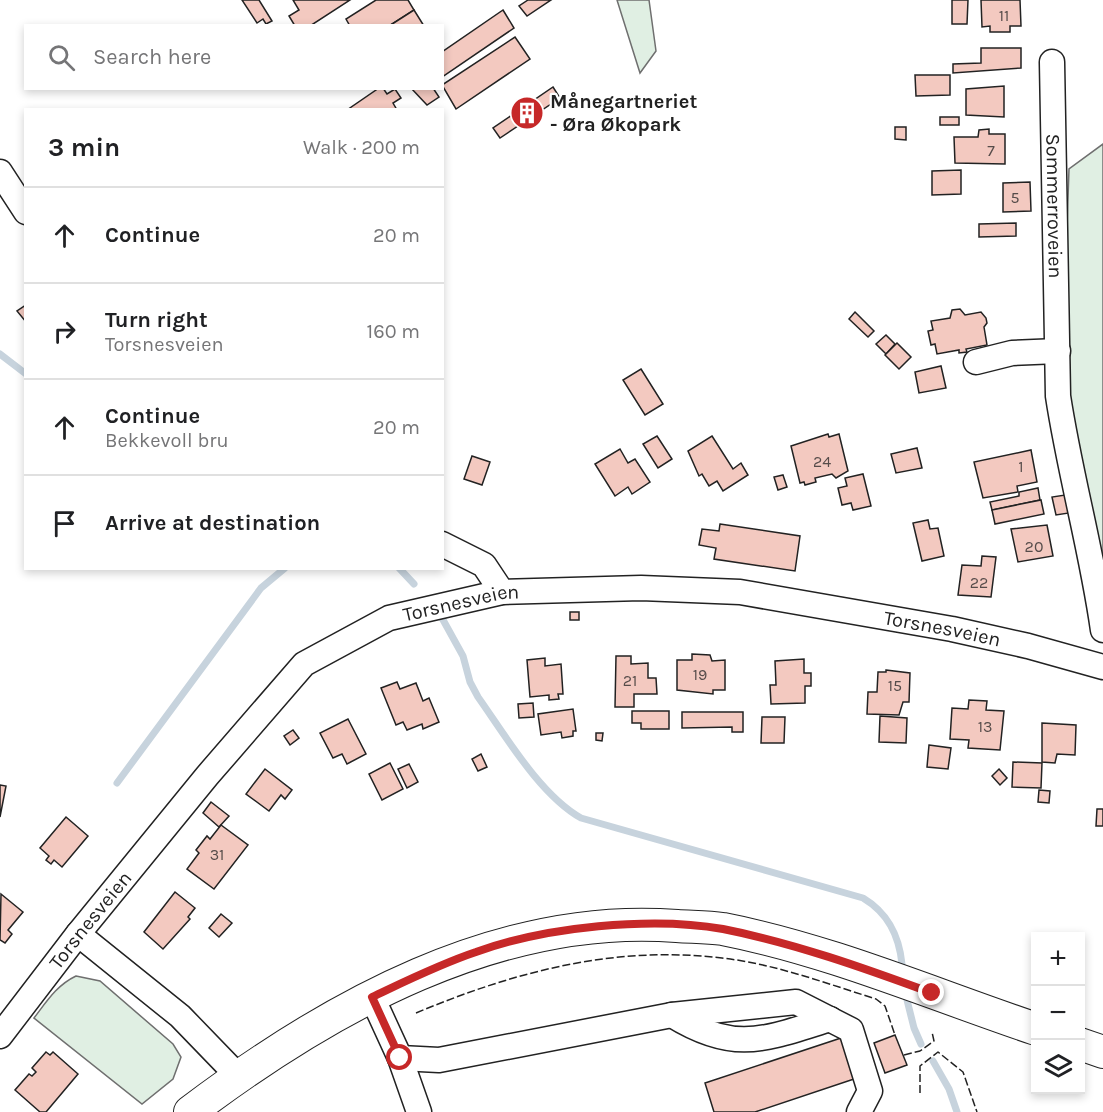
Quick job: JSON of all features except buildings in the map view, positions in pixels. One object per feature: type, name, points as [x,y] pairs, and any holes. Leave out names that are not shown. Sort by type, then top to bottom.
[{"type":"main road","points":[[190,1112],[238,1076],[308,1031],[372,997],[478,951],[570,929],[643,923],[721,929],[789,945],[879,973],[1031,1028]]},
{"type":"main road","points":[[1085,1046],[1103,1052]]},
{"type":"street","name":"Sommerroveien","points":[[1052,62],[1058,396],[1065,444],[1096,578],[1103,630]]},
{"type":"street","points":[[0,172],[24,209]]},
{"type":"street","points":[[976,362],[1012,353],[1058,351]]},
{"type":"street","points":[[444,545],[484,565],[502,592]]},
{"type":"street","name":"Torsnesveien","points":[[0,1036],[78,934],[207,776],[304,664],[389,618],[502,592],[641,588],[740,592],[952,629],[1028,646],[1101,667]]},
{"type":"street","points":[[1101,667],[1103,641]]},
{"type":"street","points":[[78,934],[180,1016],[238,1076]]},
{"type":"street","points":[[372,997],[400,1058],[418,1112]]},
{"type":"street","points":[[400,1058],[439,1060],[672,1015],[796,1002],[851,1030],[870,1091],[859,1112]]},
{"type":"street","points":[[672,1015],[699,1032],[754,1041],[830,1019]]},
{"type":"green space","points":[[617,0],[649,0],[656,51],[640,73]]},
{"type":"green space","points":[[1103,144],[1103,592],[1062,376],[1069,169]]},
{"type":"green space","points":[[76,976],[100,981],[173,1044],[181,1057],[173,1079],[142,1104],[34,1018],[58,989]]},
{"type":"waterway","points":[[0,354],[24,372]]},
{"type":"waterway","points":[[117,783],[261,588],[283,570]]},
{"type":"waterway","points":[[401,570],[414,584]]},
{"type":"waterway","points":[[442,618],[463,656],[470,682],[478,697],[524,763],[551,795],[566,808],[581,818],[863,898],[872,904],[891,926],[902,964]]},
{"type":"waterway","points":[[907,1000],[914,1028],[921,1044]]},
{"type":"waterway","points":[[933,1061],[949,1089],[957,1112]]},
{"type":"fence","points":[[416,1013],[490,985],[565,965],[642,955],[682,955],[722,958],[761,965],[876,999],[885,1006],[895,1035]]},
{"type":"fence","points":[[904,1055],[920,1051],[934,1041],[932,1032]]},
{"type":"fence","points":[[920,1093],[920,1066],[938,1052],[963,1072],[977,1112]]},
{"type":"place","name":"Månegartneriet - Øra Økopark","points":[[527,113]]},
{"type":"route","points":[[400,1058],[372,997],[427,970],[478,951],[570,929],[643,923],[721,929],[789,945],[879,973],[932,993]]}]
